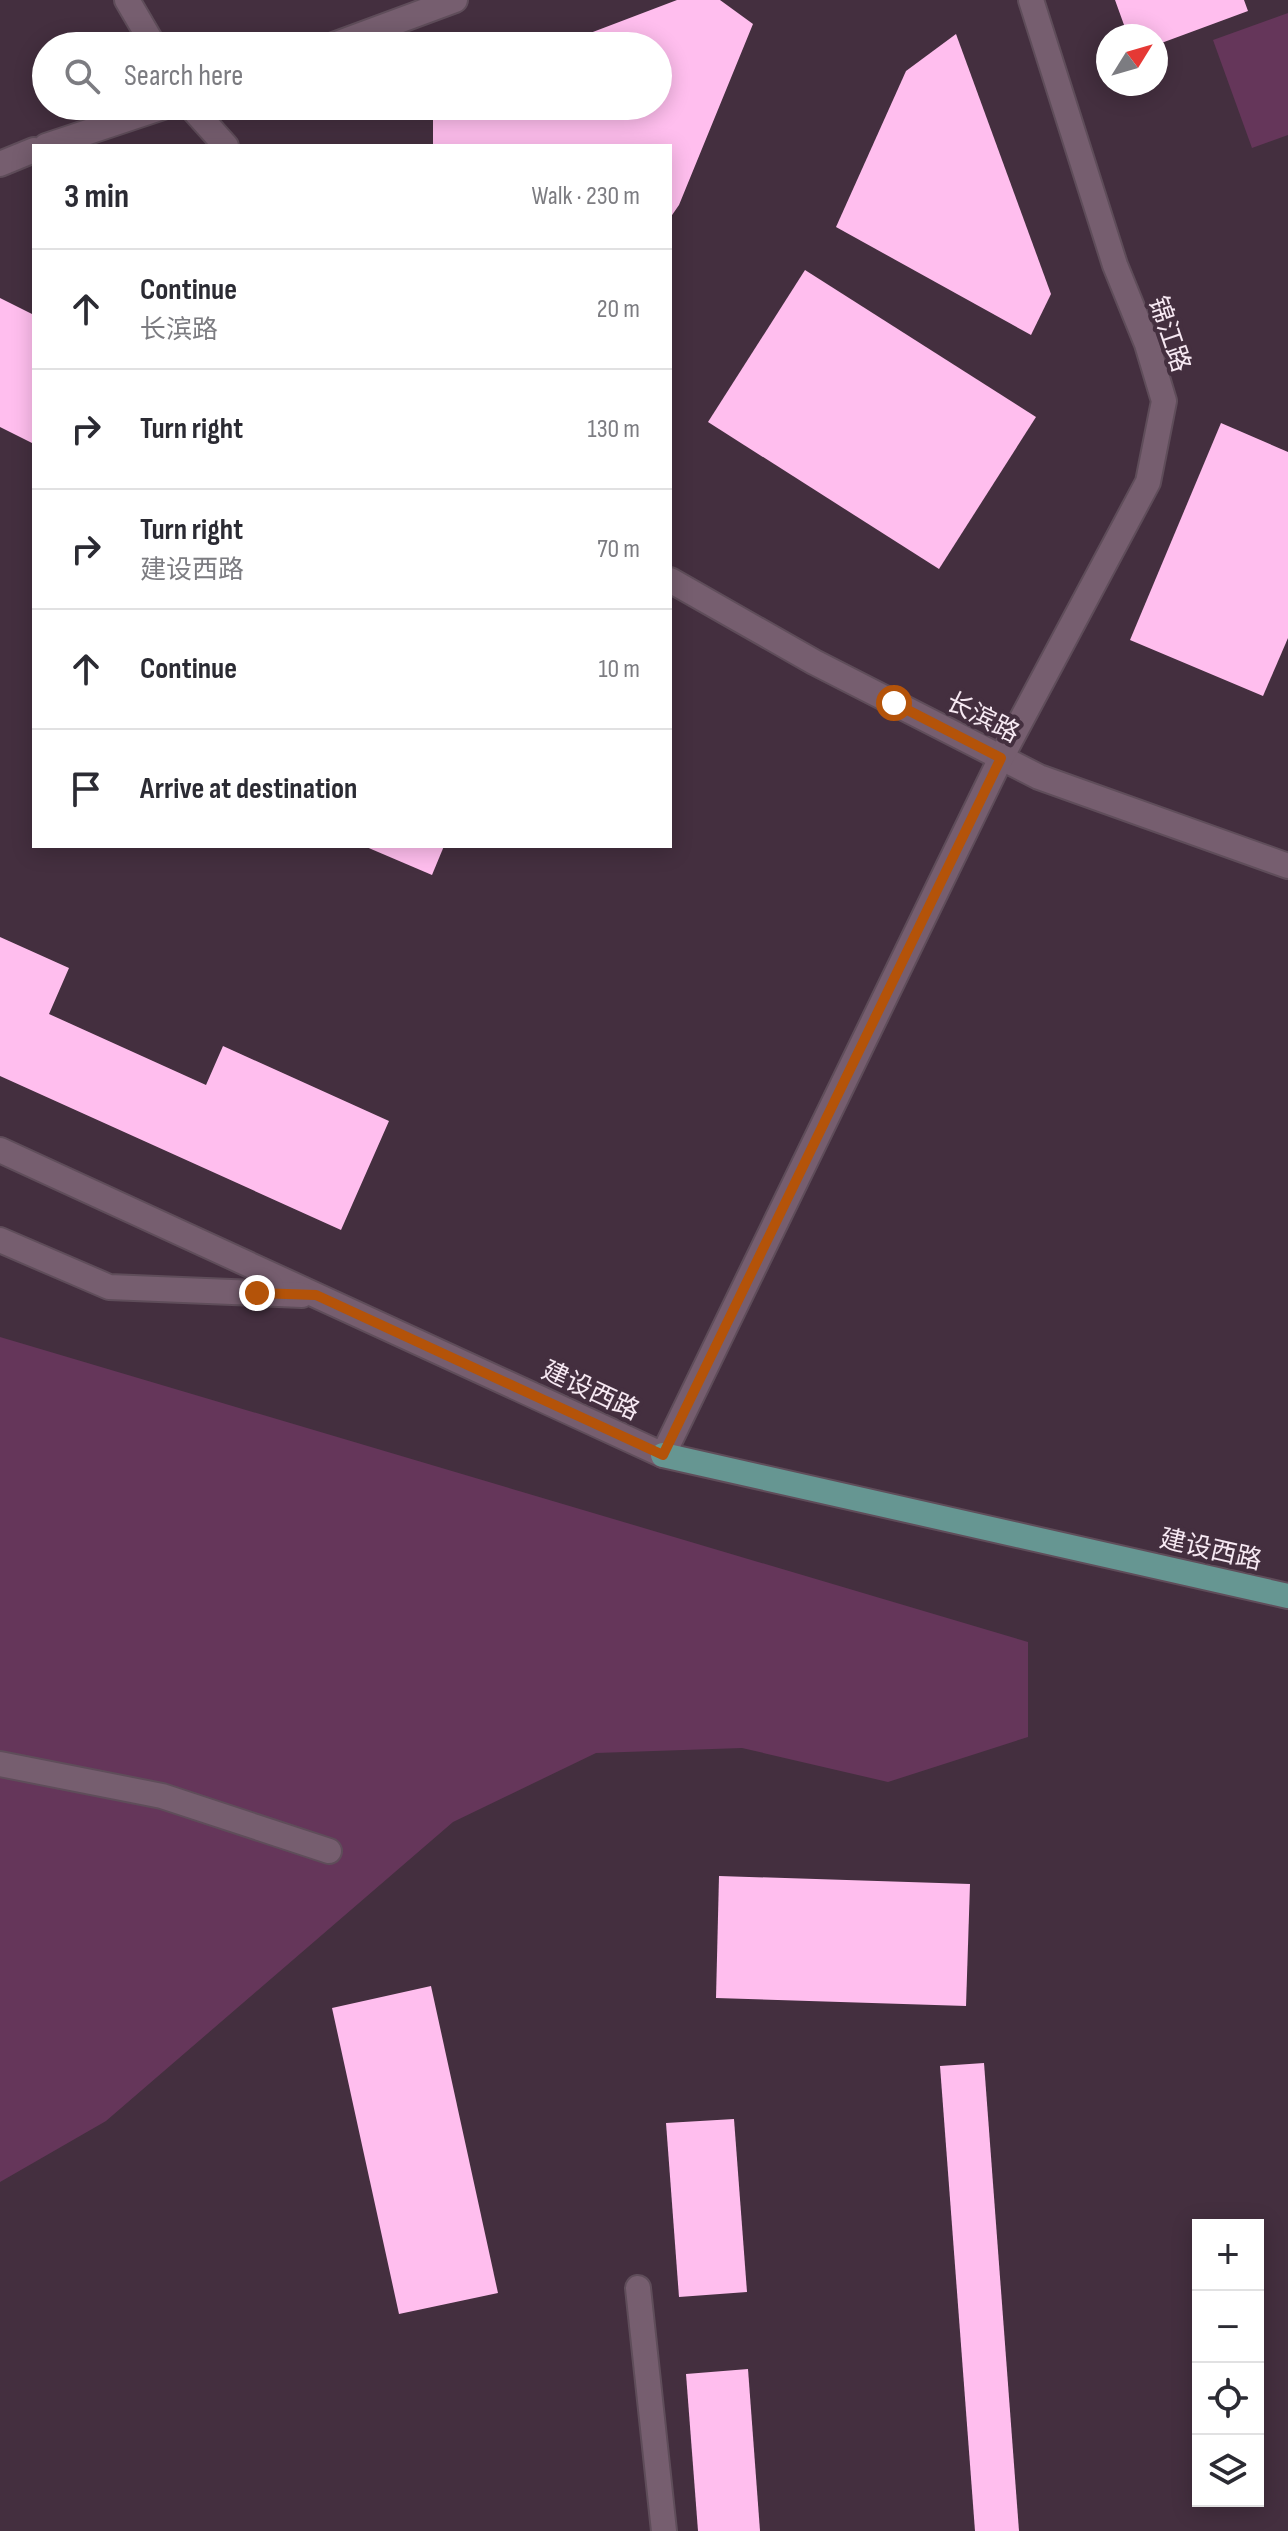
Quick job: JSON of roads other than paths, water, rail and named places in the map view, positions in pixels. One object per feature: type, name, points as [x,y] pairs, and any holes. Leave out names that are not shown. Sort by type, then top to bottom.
[{"type":"main road","name":"建设西路","points":[[663,1455],[1288,1596]]},
{"type":"street","points":[[127,0],[146,32]]},
{"type":"street","points":[[369,32],[455,0]]},
{"type":"street","name":"锦江路","points":[[663,1455],[1001,758],[1148,482],[1164,401],[1147,344],[1115,265],[1031,0]]},
{"type":"street","points":[[52,144],[124,120]]},
{"type":"street","points":[[203,120],[224,144]]},
{"type":"street","points":[[0,164],[32,151]]},
{"type":"street","name":"长滨路","points":[[672,581],[814,662],[1039,777],[1288,866]]},
{"type":"street","name":"建设西路","points":[[0,1150],[663,1455]]},
{"type":"street","points":[[0,1240],[109,1287],[316,1295]]},
{"type":"street","points":[[0,1764],[162,1796],[329,1851]]},
{"type":"street","points":[[638,2288],[664,2531]]}]
